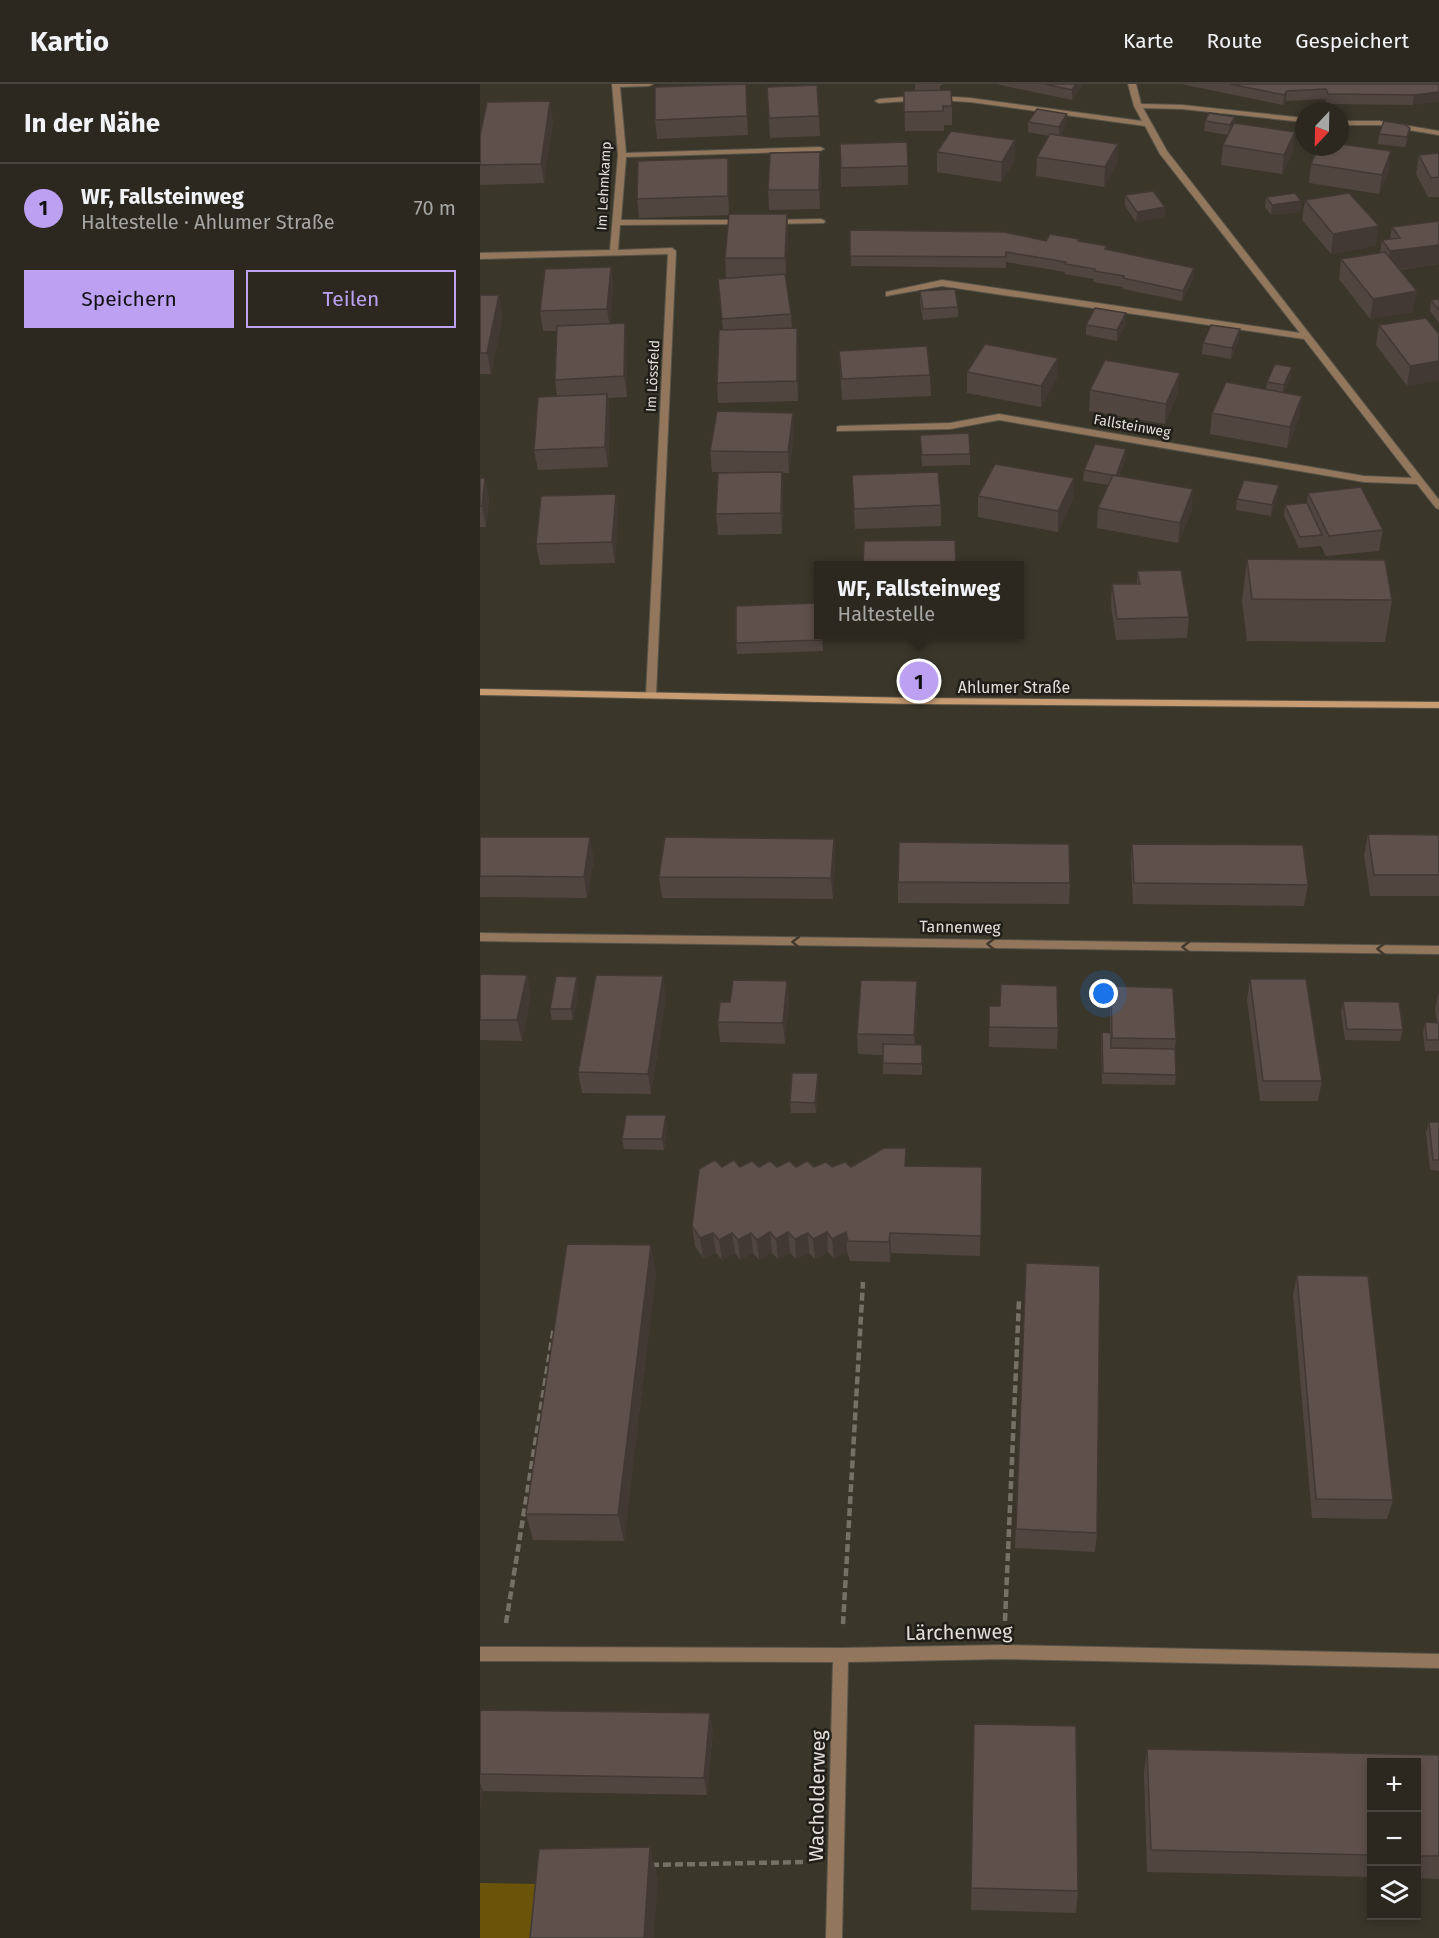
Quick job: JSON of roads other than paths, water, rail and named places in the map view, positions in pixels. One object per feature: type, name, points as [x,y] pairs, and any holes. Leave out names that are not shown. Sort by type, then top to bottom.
[{"type":"main road","name":"Ahlumer Straße","points":[[480,692],[916,701],[1439,705]]},
{"type":"street","points":[[616,85],[649,84]]},
{"type":"street","points":[[1132,84],[1138,106],[1163,152],[1439,506]]},
{"type":"street","name":"Im Lehmkamp","points":[[614,252],[622,155],[616,85]]},
{"type":"street","points":[[879,101],[922,98],[970,100],[1147,124]]},
{"type":"street","points":[[1138,106],[1182,107],[1295,119]]},
{"type":"street","points":[[1349,123],[1379,123],[1439,133]]},
{"type":"street","points":[[622,155],[820,149]]},
{"type":"street","points":[[760,222],[820,221]]},
{"type":"street","points":[[617,224],[749,222]]},
{"type":"street","name":"Im Lössfeld","points":[[480,256],[672,250],[651,695]]},
{"type":"street","points":[[889,294],[942,283],[1308,337]]},
{"type":"street","name":"Fallsteinweg","points":[[840,429],[950,426],[999,417],[1364,479],[1419,481]]},
{"type":"street","name":"Tannenweg","points":[[480,938],[1439,950]]},
{"type":"street","name":"Lärchenweg","points":[[480,1654],[841,1655],[1003,1652],[1439,1661]]},
{"type":"street","name":"Wacholderweg","points":[[834,1938],[841,1655]]},
{"type":"place","name":"WF, Fallsteinweg","points":[[919,681]]}]
